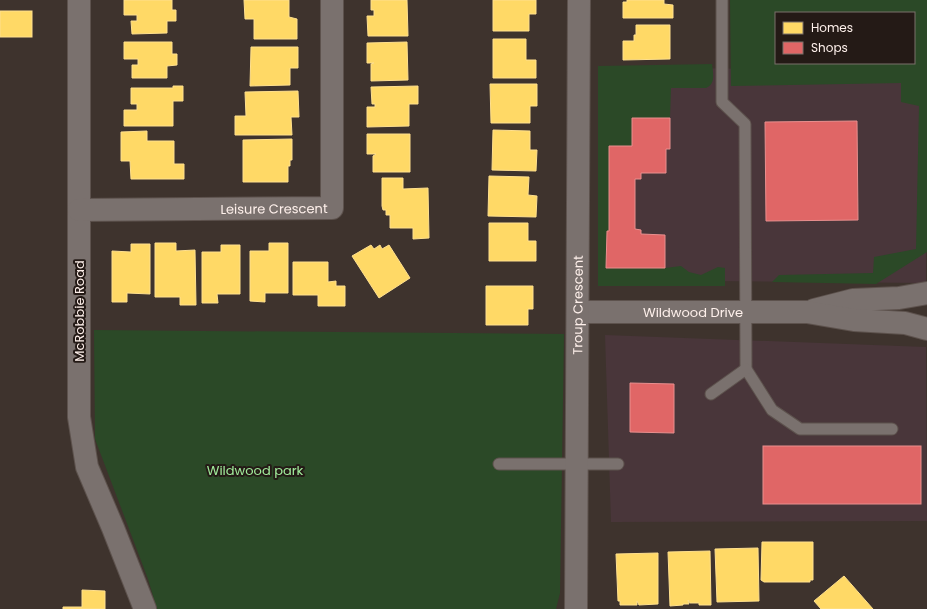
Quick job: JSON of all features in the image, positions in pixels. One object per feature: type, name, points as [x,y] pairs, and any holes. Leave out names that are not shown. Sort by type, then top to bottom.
[{"type":"street","name":"McRobbie Road","points":[[79,0],[79,417],[87,467],[114,528],[145,609]]},
{"type":"street","name":"Leisure Crescent","points":[[79,210],[332,208],[332,0]]},
{"type":"street","name":"Troup Crescent","points":[[576,609],[579,312],[579,0]]},
{"type":"street","name":"Wildwood Drive","points":[[806,312],[853,300],[899,298],[927,293]]},
{"type":"street","name":"Wildwood Drive","points":[[579,312],[806,312],[854,320],[905,323],[927,329]]},
{"type":"lane","points":[[722,0],[722,102],[745,124],[746,369],[772,410],[800,429],[892,429]]},
{"type":"lane","points":[[711,394],[746,369]]},
{"type":"lane","points":[[499,464],[618,464]]},
{"type":"shaded area","points":[[605,67],[927,71],[926,283],[603,280]]},
{"type":"shaded area","points":[[605,335],[926,347],[927,521],[611,522]]},
{"type":"green space","points":[[730,0],[927,0],[927,252],[876,284],[772,282],[779,275],[873,273],[874,257],[916,249],[919,106],[901,102],[901,83],[731,86]]},
{"type":"green space","points":[[712,64],[713,81],[706,88],[671,88],[670,118],[632,118],[632,146],[609,146],[609,231],[607,231],[606,268],[665,268],[681,266],[689,272],[701,275],[718,267],[725,268],[725,286],[598,286],[598,66]]},
{"type":"green space","name":"Wildwood park","points":[[94,330],[564,334],[560,593],[556,609],[157,609],[148,579],[95,439]]},
{"type":"building: Homes","points":[[124,0],[172,0],[172,10],[176,10],[176,21],[167,21],[167,33],[132,34],[131,21],[137,21],[137,15],[124,15]]},
{"type":"building: Homes","points":[[244,0],[289,0],[289,17],[297,19],[297,39],[254,39],[254,19],[245,19]]},
{"type":"building: Homes","points":[[371,0],[407,0],[408,36],[368,36],[367,16],[374,16],[374,10],[371,10]]},
{"type":"building: Homes","points":[[493,0],[536,0],[536,14],[529,14],[529,31],[493,31]]},
{"type":"building: Homes","points":[[627,0],[664,0],[664,4],[673,5],[673,18],[623,18],[623,2],[627,2]]},
{"type":"building: Homes","points":[[0,11],[32,11],[32,37],[0,37]]},
{"type":"building: Homes","points":[[636,25],[670,25],[670,59],[623,60],[623,41],[634,41],[634,35],[636,35]]},
{"type":"building: Homes","points":[[493,39],[526,39],[526,60],[536,60],[536,78],[493,78]]},
{"type":"building: Homes","points":[[124,42],[172,42],[172,54],[177,54],[177,65],[167,66],[167,78],[132,78],[132,65],[138,65],[138,59],[124,59]]},
{"type":"building: Homes","points":[[407,42],[408,80],[371,81],[371,64],[374,63],[367,63],[367,43]]},
{"type":"building: Homes","points":[[251,47],[298,47],[298,68],[290,68],[290,85],[250,86]]},
{"type":"building: Homes","points":[[490,84],[537,84],[537,106],[530,106],[530,123],[491,123]]},
{"type":"building: Homes","points":[[173,86],[183,86],[183,101],[173,101],[173,126],[124,126],[124,110],[137,110],[137,104],[131,104],[131,88],[173,88]]},
{"type":"building: Homes","points":[[418,86],[418,104],[409,104],[409,126],[367,127],[367,107],[375,107],[375,104],[372,104],[371,87]]},
{"type":"building: Homes","points":[[298,91],[299,117],[291,117],[292,135],[235,135],[235,116],[246,116],[245,92]]},
{"type":"building: Homes","points":[[493,130],[530,131],[530,150],[537,150],[536,171],[492,170]]},
{"type":"building: Homes","points":[[147,131],[147,141],[174,141],[174,164],[184,164],[184,179],[131,179],[130,161],[121,161],[121,132]]},
{"type":"building: Homes","points":[[367,134],[410,134],[410,172],[373,172],[373,156],[376,154],[367,154]]},
{"type":"building: Homes","points":[[292,139],[292,160],[290,160],[290,166],[288,166],[288,182],[243,182],[243,140]]},
{"type":"building: Homes","points":[[489,176],[529,177],[528,195],[537,196],[536,217],[488,216]]},
{"type":"building: Homes","points":[[382,178],[403,178],[403,189],[428,188],[429,238],[413,239],[413,228],[390,228],[390,215],[386,215],[386,210],[383,210],[382,206]]},
{"type":"building: Homes","points":[[489,223],[528,223],[528,241],[536,241],[536,261],[489,261]]},
{"type":"building: Homes","points":[[155,243],[176,243],[176,251],[195,250],[196,305],[180,305],[180,297],[155,297]]},
{"type":"building: Homes","points":[[269,243],[288,243],[288,293],[265,293],[265,302],[250,301],[250,251],[269,251]]},
{"type":"building: Homes","points":[[131,244],[150,244],[150,294],[127,293],[127,302],[112,302],[112,251],[131,252]]},
{"type":"building: Homes","points":[[221,245],[240,245],[240,294],[217,294],[218,303],[202,303],[202,252],[221,252]]},
{"type":"building: Homes","points":[[371,245],[374,249],[380,245],[382,249],[389,245],[410,278],[379,298],[352,256]]},
{"type":"building: Homes","points":[[293,262],[328,262],[328,282],[336,281],[336,286],[345,286],[345,306],[318,306],[318,295],[293,295]]},
{"type":"building: Homes","points":[[486,286],[533,286],[533,309],[528,309],[528,325],[486,325]]},
{"type":"building: Homes","points":[[762,542],[813,542],[813,580],[810,580],[810,582],[764,582],[761,580]]},
{"type":"building: Homes","points":[[758,548],[759,601],[717,602],[715,549]]},
{"type":"building: Homes","points":[[710,551],[711,605],[699,605],[699,603],[690,603],[688,600],[689,604],[670,606],[668,552]]},
{"type":"building: Homes","points":[[658,553],[658,604],[639,605],[637,601],[637,605],[620,605],[620,601],[618,601],[616,554]]},
{"type":"building: Homes","points":[[844,576],[873,609],[821,609],[814,601]]},
{"type":"building: Homes","points":[[82,590],[105,591],[105,609],[63,609],[63,607],[82,607]]},
{"type":"building: Shops","points":[[632,118],[670,118],[670,149],[666,149],[666,173],[641,173],[641,179],[635,179],[635,229],[641,230],[641,234],[665,235],[665,268],[606,268],[607,231],[609,231],[609,146],[632,146]]},
{"type":"building: Shops","points":[[857,121],[858,220],[766,221],[765,122]]},
{"type":"building: Shops","points":[[630,383],[674,384],[674,433],[630,432]]},
{"type":"building: Shops","points":[[763,446],[921,446],[921,504],[763,504]]}]
